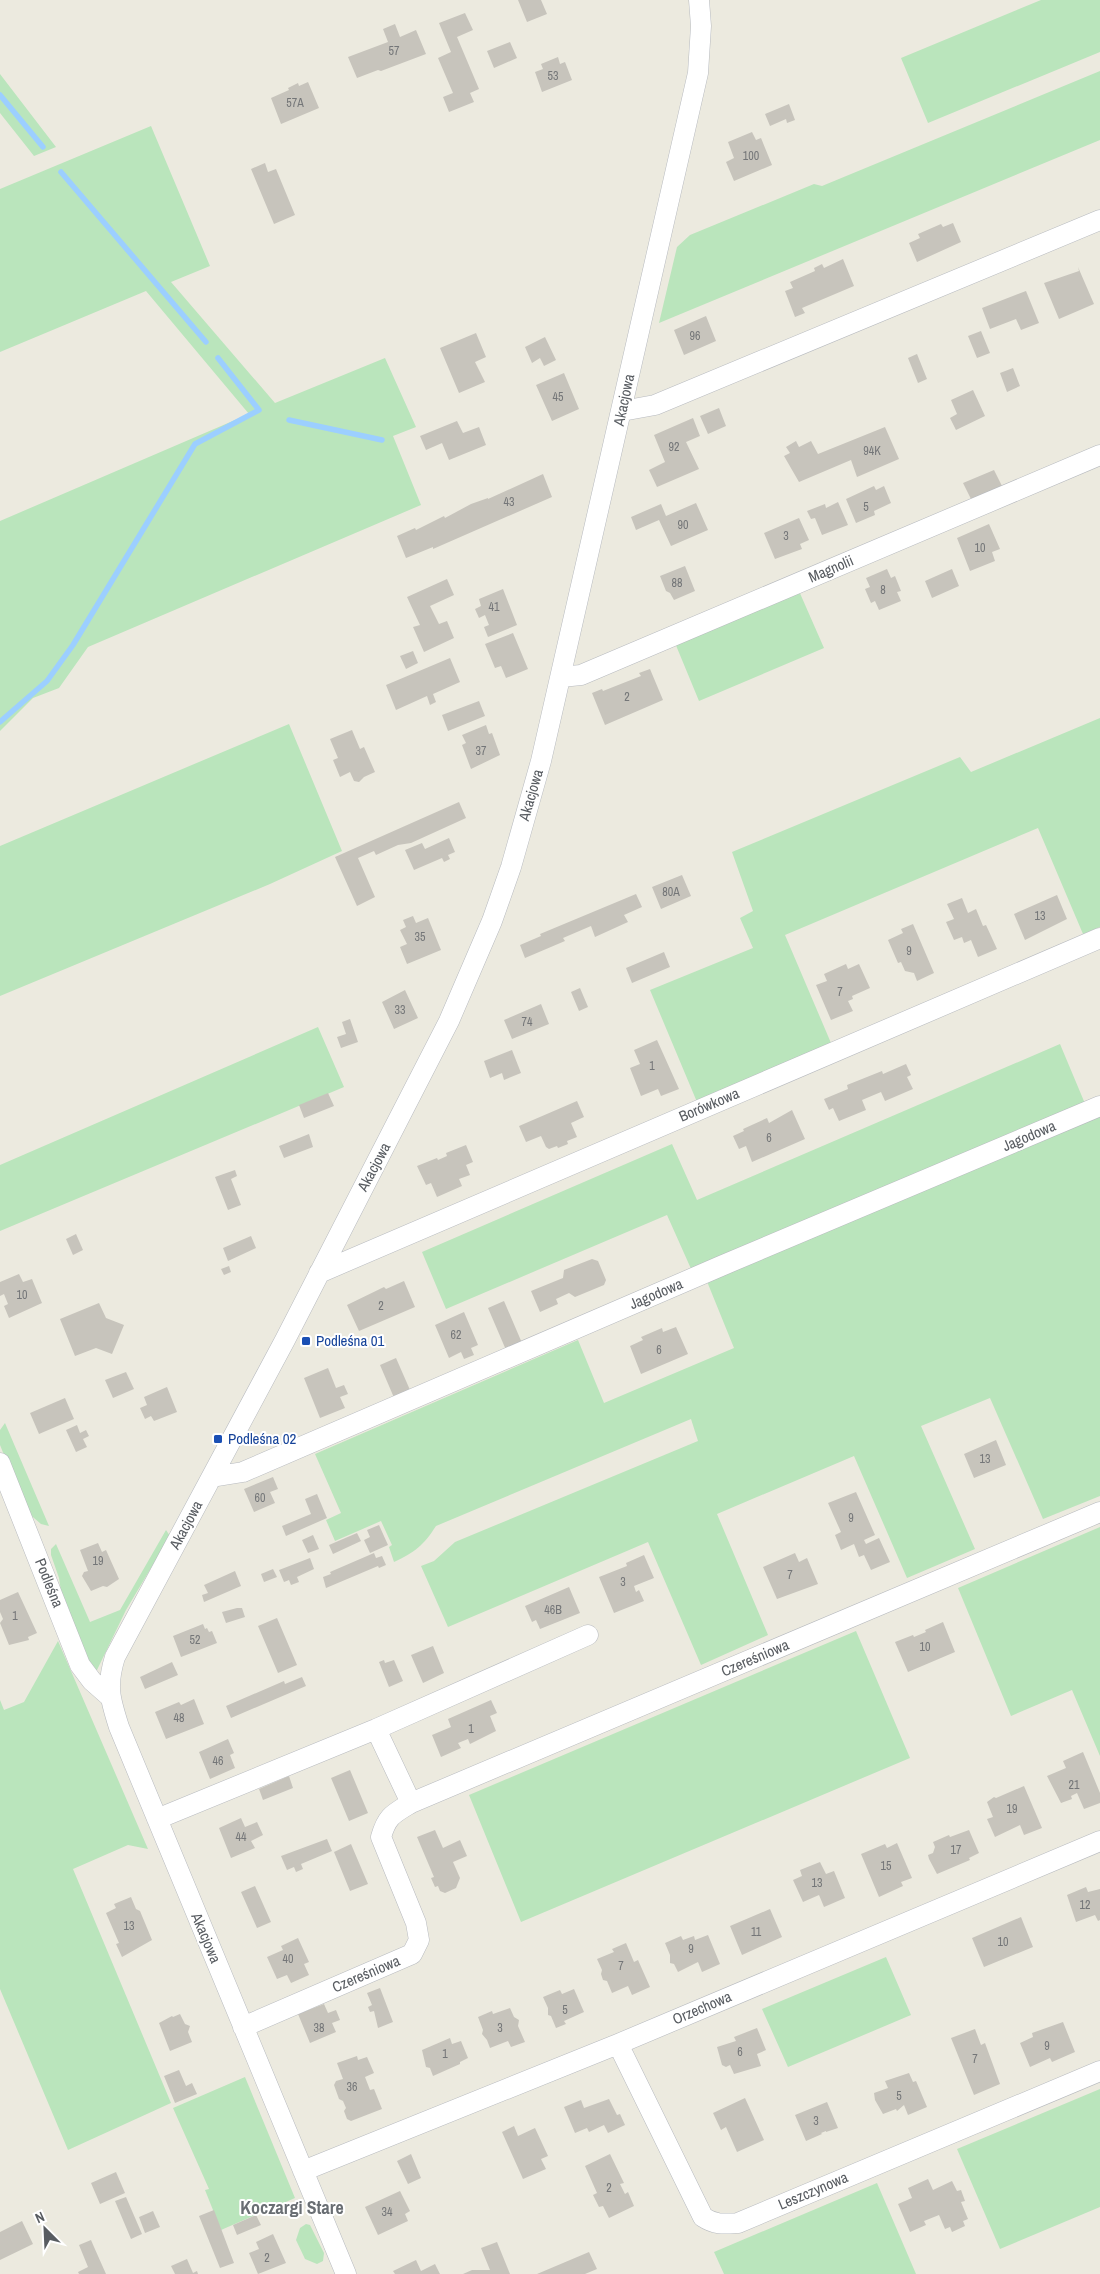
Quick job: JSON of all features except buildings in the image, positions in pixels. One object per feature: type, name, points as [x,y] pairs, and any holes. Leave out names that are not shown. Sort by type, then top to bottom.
[{"type":"street","name":"Akacjowa","points":[[346,2274],[119,1727],[109,1696],[111,1672],[115,1657],[212,1477],[427,1065],[492,921],[511,867],[541,761],[698,73],[701,26],[698,0]]},
{"type":"street","points":[[622,411],[655,405],[1100,220]]},
{"type":"street","name":"Magnolii","points":[[561,676],[581,675],[1100,456]]},
{"type":"street","name":"Borówkowa","points":[[319,1273],[1100,938]]},
{"type":"street","name":"Jagodowa","points":[[212,1477],[243,1472],[730,1262],[1100,1106]]},
{"type":"street","name":"Podleśna","points":[[0,1462],[80,1666],[92,1681],[109,1696]]},
{"type":"street","name":"Czereśniowa","points":[[243,2027],[412,1954],[419,1940],[416,1923],[381,1837],[390,1815],[410,1803],[1100,1512]]},
{"type":"street","points":[[157,1819],[376,1729],[588,1635]]},
{"type":"street","points":[[376,1729],[410,1803]]},
{"type":"street","name":"Orzechowa","points":[[303,2171],[618,2044],[1100,1842]]},
{"type":"street","name":"Leszczynowa","points":[[618,2044],[703,2217],[713,2223],[723,2224],[738,2223],[1100,2071]]},
{"type":"green space","points":[[1041,0],[1100,0],[1100,52],[928,123],[901,58]]},
{"type":"green space","points":[[1100,71],[1100,140],[659,323],[677,247],[690,235],[814,184],[822,186]]},
{"type":"green space","points":[[0,74],[56,147],[34,156],[0,113]]},
{"type":"green space","points":[[151,126],[210,266],[171,282],[275,403],[385,358],[416,427],[393,436],[421,505],[88,647],[59,688],[33,698],[0,731],[0,521],[249,414],[146,291],[0,352],[0,189]]},
{"type":"green space","points":[[799,591],[824,648],[699,701],[675,643]]},
{"type":"green space","points":[[1100,718],[1100,927],[1083,934],[1038,828],[785,935],[831,1043],[697,1102],[650,990],[753,948],[740,918],[753,911],[732,852],[960,757],[971,772]]},
{"type":"green space","points":[[289,724],[342,851],[270,884],[0,996],[0,846]]},
{"type":"green space","points":[[318,1027],[344,1087],[0,1231],[0,1165]]},
{"type":"green space","points":[[1060,1044],[1086,1106],[692,1271],[667,1215],[446,1309],[422,1252],[672,1144],[697,1200]]},
{"type":"green space","points":[[1100,1112],[1100,1496],[1043,1519],[990,1398],[921,1426],[975,1549],[907,1578],[854,1456],[717,1514],[768,1635],[701,1665],[648,1542],[448,1627],[421,1566],[434,1561],[455,1542],[698,1441],[691,1419],[436,1526],[418,1548],[394,1562],[389,1547],[392,1545],[381,1521],[335,1541],[326,1520],[341,1513],[315,1454],[578,1340],[604,1403],[734,1348],[706,1279]]},
{"type":"green space","points":[[5,1423],[49,1526],[41,1524],[27,1512],[0,1445],[0,1430]]},
{"type":"green space","points":[[1100,1527],[1100,1756],[1072,1690],[1011,1716],[958,1588]]},
{"type":"green space","points":[[166,1530],[170,1536],[126,1610],[97,1670],[94,1670],[88,1663],[62,1598],[51,1549],[56,1544],[90,1622],[120,1610]]},
{"type":"green space","points":[[856,1631],[910,1758],[521,1922],[469,1795]]},
{"type":"green space","points":[[58,1641],[148,1849],[128,1845],[73,1869],[171,2103],[68,2150],[0,1989],[0,1700],[4,1710],[24,1702]]},
{"type":"green space","points":[[886,1957],[911,2015],[788,2067],[762,2009]]},
{"type":"green space","points":[[245,2077],[295,2198],[221,2230],[205,2190],[209,2189],[173,2108]]},
{"type":"green space","points":[[1100,2089],[1100,2207],[1000,2249],[957,2149]]},
{"type":"green space","points":[[877,2183],[916,2274],[724,2274],[714,2252]]},
{"type":"green space","points":[[306,2224],[310,2225],[324,2253],[323,2261],[317,2264],[305,2259],[296,2240],[300,2228]]},
{"type":"waterway","points":[[0,95],[43,147]]},
{"type":"waterway","points":[[61,172],[206,342]]},
{"type":"waterway","points":[[0,722],[47,681],[73,645],[195,444],[259,410],[218,358]]},
{"type":"waterway","points":[[289,420],[382,440]]},
{"type":"place","name":"Podleśna 01","points":[[306,1341]]},
{"type":"place","name":"Podleśna 02","points":[[218,1439]]},
{"type":"district","name":"Koczargi Stare","points":[[292,2208]]}]
